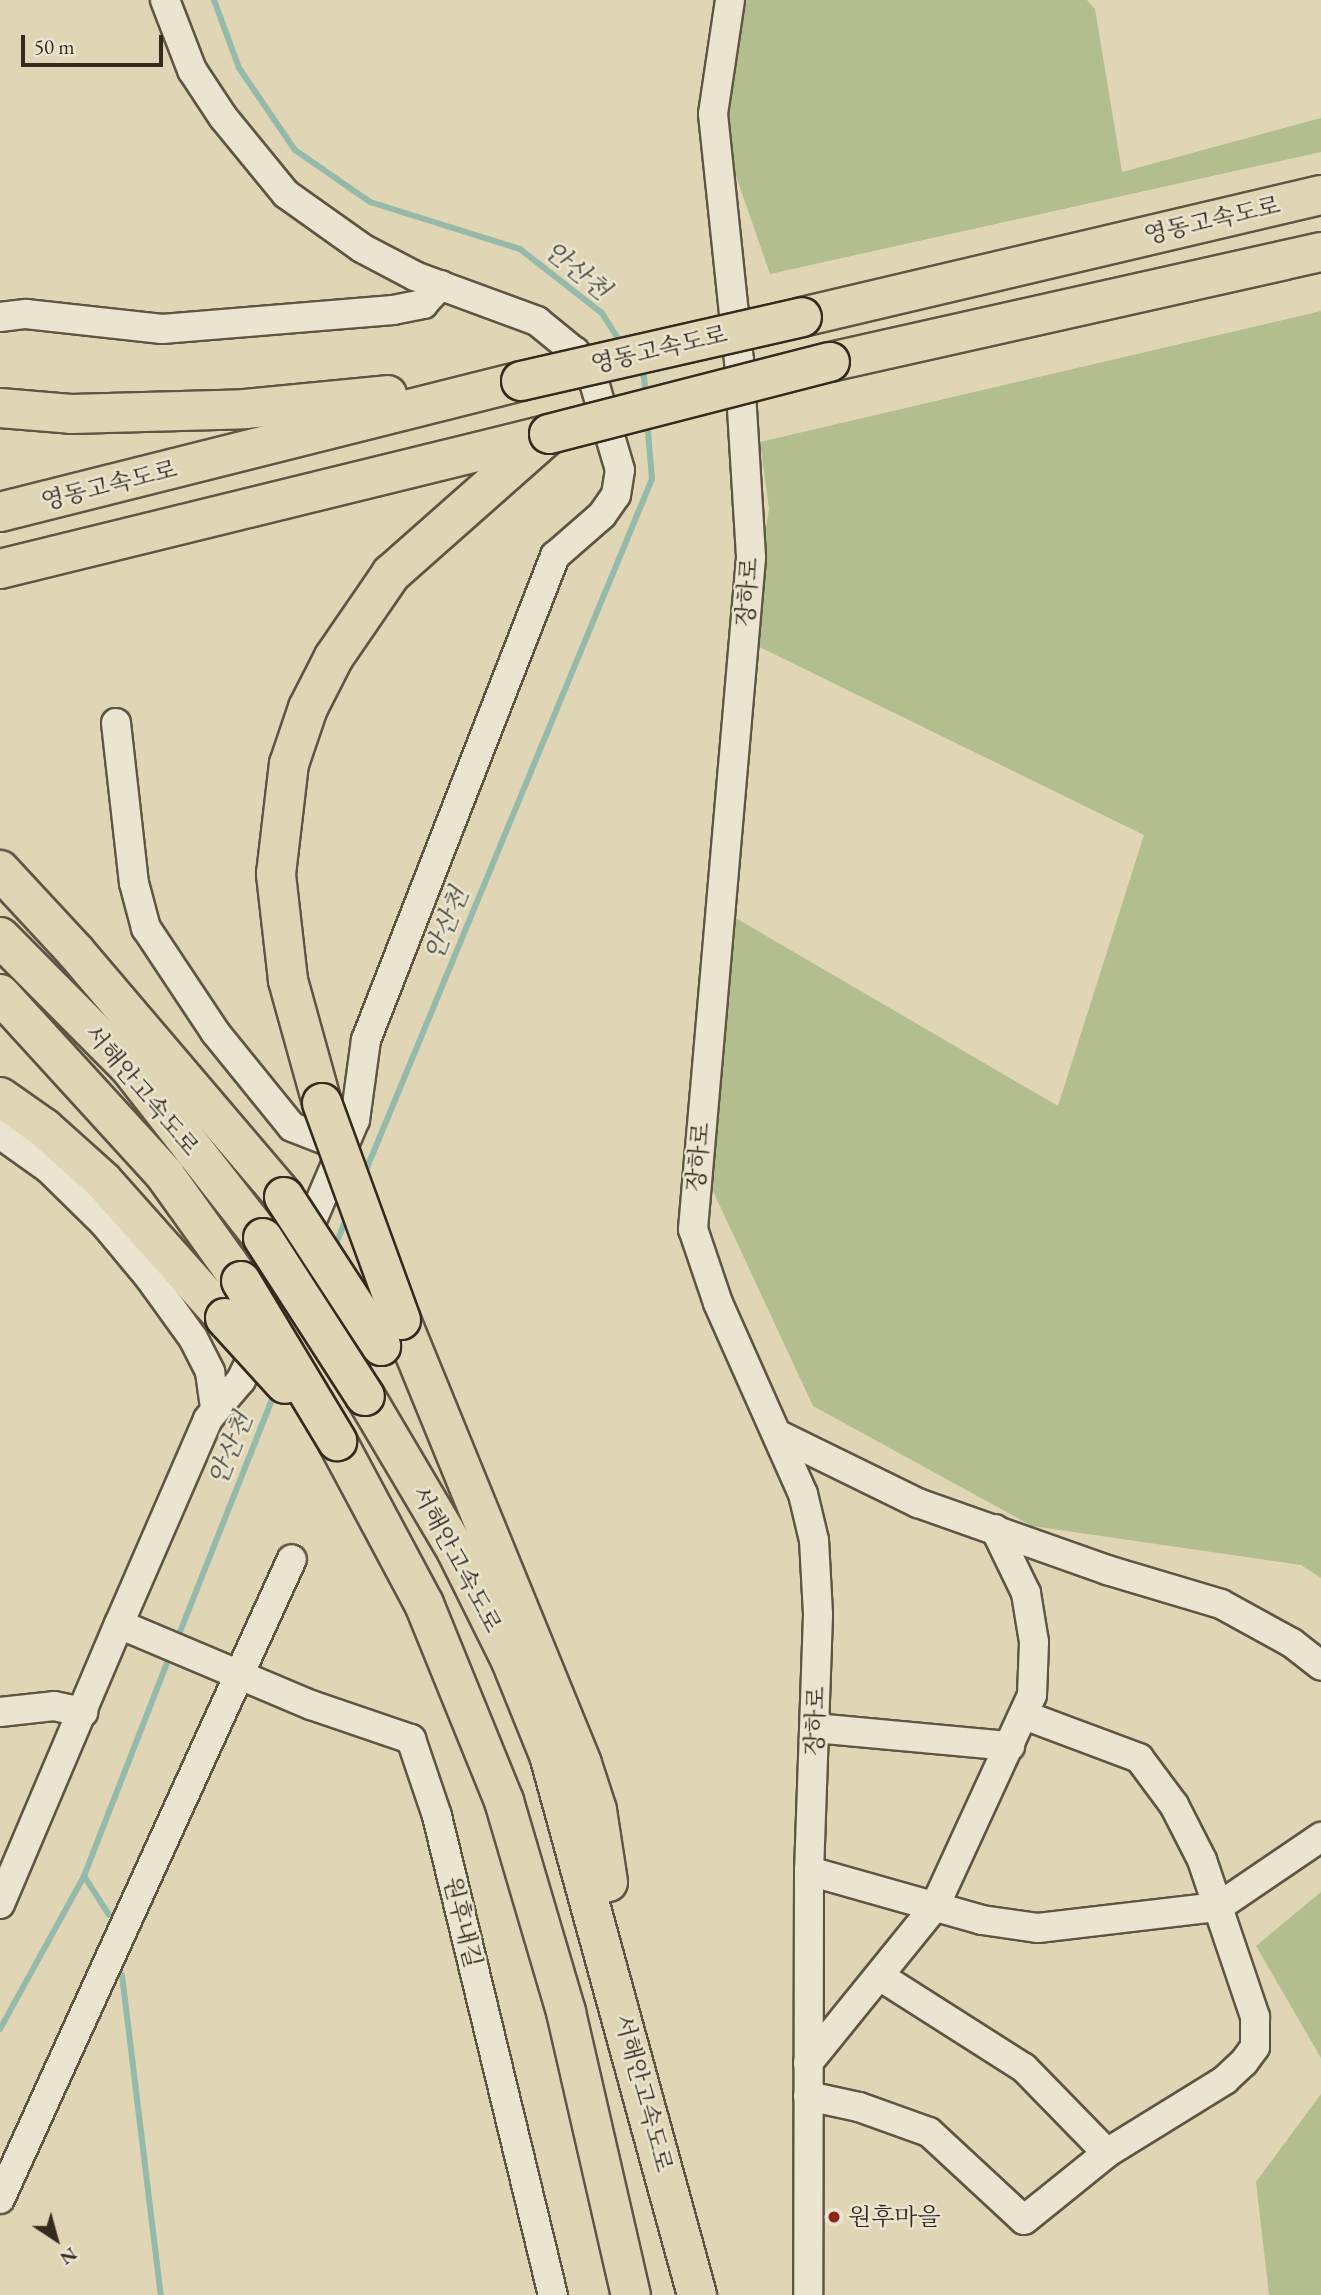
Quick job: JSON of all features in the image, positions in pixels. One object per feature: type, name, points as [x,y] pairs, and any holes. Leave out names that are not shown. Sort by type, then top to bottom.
[{"type":"highway","name":"영동고속도로","points":[[0,512],[522,381],[1321,195]]},
{"type":"highway","points":[[0,569],[830,362],[1321,252]]},
{"type":"highway","points":[[0,408],[71,414],[245,409],[522,381]]},
{"type":"highway","points":[[548,434],[391,574],[334,657],[304,719],[289,764],[276,874],[288,980],[391,1333],[565,1759]]},
{"type":"highway","points":[[0,581],[82,550]]},
{"type":"highway","points":[[0,870],[75,951],[284,1197],[391,1333]]},
{"type":"highway","name":"서해안고속도로","points":[[0,937],[130,1068],[263,1238],[365,1396],[456,1550],[511,1661],[565,1759],[580,1806],[632,2046],[696,2295]]},
{"type":"highway","name":"서해안고속도로","points":[[0,994],[165,1175],[241,1281],[337,1441],[424,1604],[475,1724],[504,1801],[566,2012],[631,2295]]},
{"type":"highway","points":[[0,1097],[44,1128],[103,1181],[337,1441]]},
{"type":"street","points":[[0,1904],[215,1408],[241,1380],[264,1333],[343,1147],[362,1091],[366,1041],[555,556],[602,515],[615,495],[620,470],[594,382],[575,352],[537,321],[441,285],[362,248],[286,194],[223,117],[192,70],[165,0]]},
{"type":"street","name":"장하로","points":[[730,0],[712,114],[740,360],[751,558],[693,1229],[718,1303],[803,1494],[814,1540],[818,1615],[809,1871],[808,2295]]},
{"type":"street","points":[[0,317],[26,314],[162,329],[393,310],[423,304],[441,285]]},
{"type":"street","points":[[116,723],[134,883],[146,928],[215,1032],[292,1127],[343,1147]]},
{"type":"street","points":[[0,1134],[58,1178],[104,1223],[149,1277],[193,1338],[210,1372],[215,1408]]},
{"type":"street","points":[[779,1435],[918,1503],[1107,1570],[1221,1604],[1292,1643],[1321,1666]]},
{"type":"street","points":[[808,2063],[842,2016],[881,1977],[935,1906],[1032,1695],[1034,1642],[1026,1593],[995,1529]]},
{"type":"street","points":[[0,2199],[234,1672],[292,1559]]},
{"type":"street","points":[[122,1625],[234,1672]]},
{"type":"street","name":"원후내길","points":[[234,1672],[411,1739],[438,1816],[553,2295]]},
{"type":"street","points":[[0,1713],[54,1706],[83,1712]]},
{"type":"street","points":[[808,2096],[859,2107],[929,2132],[1024,2220],[1107,2153],[1225,2080],[1255,2047],[1255,2017],[1202,1860],[1174,1805],[1139,1758],[1024,1715]]},
{"type":"street","points":[[815,1728],[1010,1746]]},
{"type":"street","points":[[809,1871],[982,1920],[1038,1928],[1218,1907],[1321,1837]]},
{"type":"street","points":[[881,1977],[1024,2068],[1107,2153]]},
{"type":"green space","points":[[735,0],[1087,0],[1095,9],[1122,172],[1321,118],[1321,152],[770,274],[717,121]]},
{"type":"green space","points":[[1321,311],[1321,1578],[1301,1565],[1032,1526],[813,1406],[699,1161],[715,906],[1058,1106],[1144,835],[747,641],[769,509],[760,442]]},
{"type":"green space","points":[[1321,1892],[1321,2058],[1256,1946]]},
{"type":"green space","points":[[1321,2094],[1321,2295],[1269,2295],[1256,2182]]},
{"type":"waterway","name":"안산천","points":[[214,0],[239,68],[295,150],[370,202],[520,249],[602,313],[623,346]]},
{"type":"waterway","name":"안산천","points":[[637,366],[644,377],[646,395]]},
{"type":"waterway","name":"안산천","points":[[364,1175],[652,479],[647,420]]},
{"type":"waterway","name":"안산천","points":[[334,1249],[347,1217]]},
{"type":"waterway","name":"안산천","points":[[176,1642],[275,1392]]},
{"type":"waterway","name":"안산천","points":[[0,2029],[84,1876],[170,1655]]},
{"type":"waterway","points":[[84,1876],[109,1915]]},
{"type":"waterway","points":[[122,1975],[161,2295]]},
{"type":"place","name":"원후마을","points":[[834,2217]]}]
